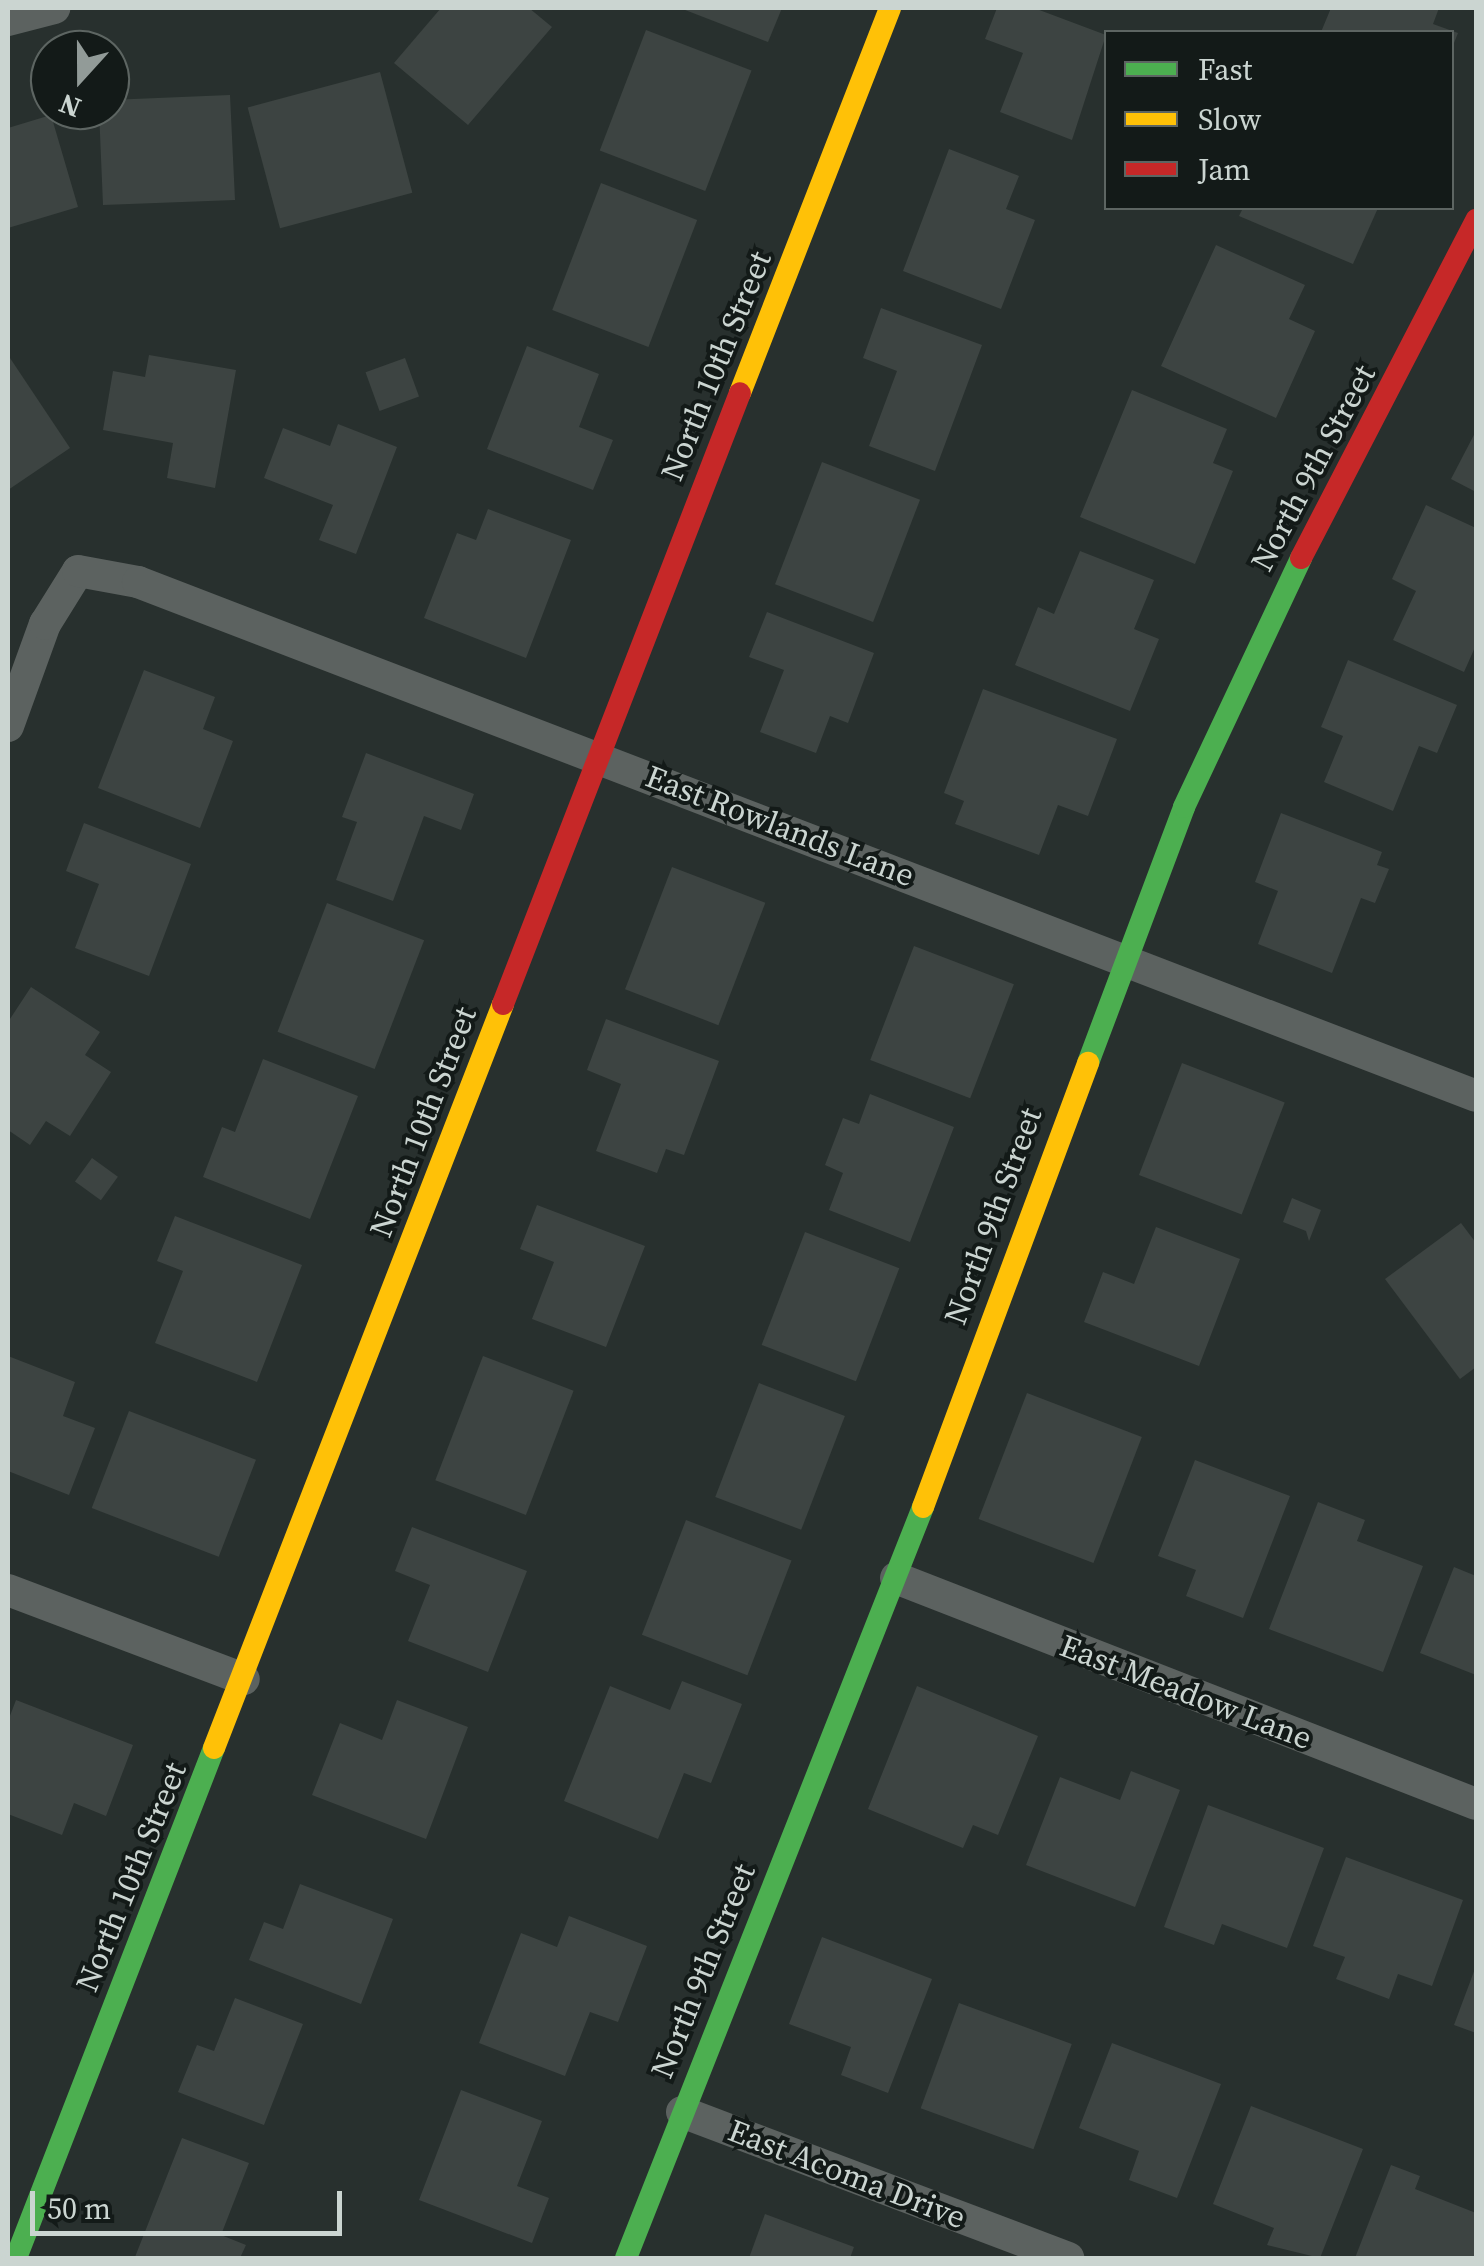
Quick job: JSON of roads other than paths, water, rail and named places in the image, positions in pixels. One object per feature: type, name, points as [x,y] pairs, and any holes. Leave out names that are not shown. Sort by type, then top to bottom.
[{"type":"street","points":[[8,20],[54,8]]},
{"type":"street","name":"North 10th Street","points":[[16,2258],[244,1679],[596,756],[890,8]]},
{"type":"street","name":"North 9th Street","points":[[626,2258],[896,1578],[1124,958],[1252,653],[1476,220]]},
{"type":"street","name":"East Rowlands Lane","points":[[8,726],[45,624],[78,571],[138,582],[1476,1096]]},
{"type":"street","name":"East Meadow Lane","points":[[896,1578],[1476,1804]]},
{"type":"street","points":[[8,1590],[244,1679]]},
{"type":"street","name":"East Acoma Drive","points":[[682,2112],[1068,2258]]}]
